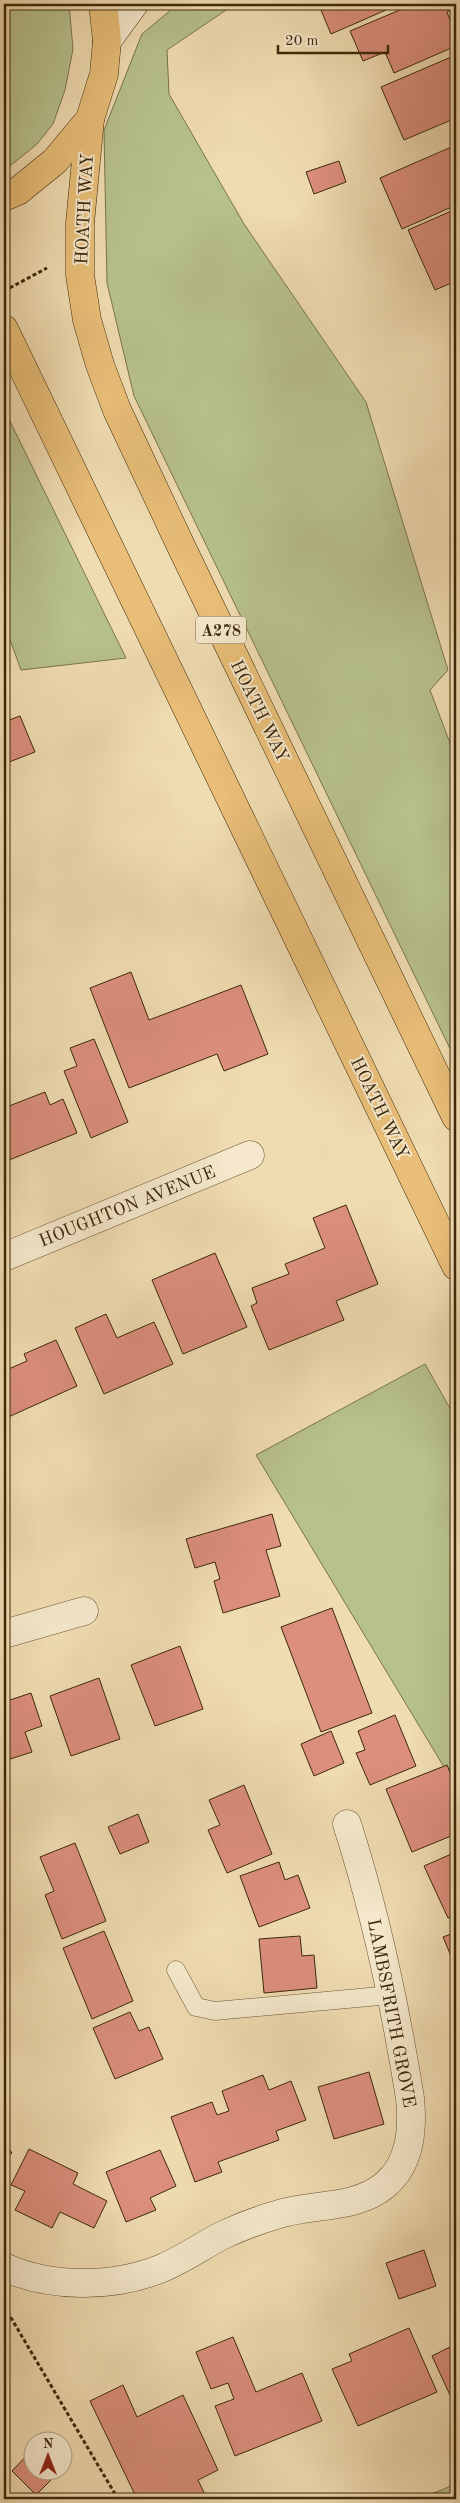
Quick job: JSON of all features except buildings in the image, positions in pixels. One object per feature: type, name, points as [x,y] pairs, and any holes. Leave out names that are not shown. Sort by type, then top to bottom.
[{"type":"main road","points":[[4,197],[18,191],[56,161],[90,119],[104,74],[108,40],[103,4]]},
{"type":"main road","name":"HOATH WAY","points":[[90,119],[80,223],[80,276],[88,320],[100,365],[117,410],[456,1117]]},
{"type":"main road","name":"HOATH WAY","points":[[4,329],[456,1266]]},
{"type":"street","points":[[108,40],[134,4]]},
{"type":"street","name":"HOUGHTON AVENUE","points":[[4,1257],[250,1155]]},
{"type":"street","points":[[4,1634],[84,1611]]},
{"type":"street","name":"LAMBSFRITH GROVE","points":[[4,2267],[38,2279],[67,2282],[101,2282],[128,2278],[159,2270],[224,2235],[277,2214],[309,2207],[356,2201],[371,2195],[394,2176],[403,2161],[412,2123],[406,2074],[367,1887],[347,1824]]},
{"type":"lane","points":[[176,1970],[196,2008],[215,2011],[391,1995]]},
{"type":"path","points":[[4,291],[80,251]]},
{"type":"path","points":[[4,2306],[118,2499]]},
{"type":"green space","points":[[4,4],[69,4],[73,49],[65,90],[53,124],[37,144],[4,171]]},
{"type":"green space","points":[[178,4],[235,4],[167,50],[169,94],[244,224],[366,402],[448,670],[430,690],[456,759],[456,1061],[134,396],[107,283],[104,130],[142,34]]},
{"type":"green space","points":[[4,409],[126,658],[21,670],[4,623]]},
{"type":"green space","points":[[425,1364],[456,1419],[456,1787],[256,1455]]},
{"type":"green space","points":[[456,2484],[456,2499],[419,2499]]}]
